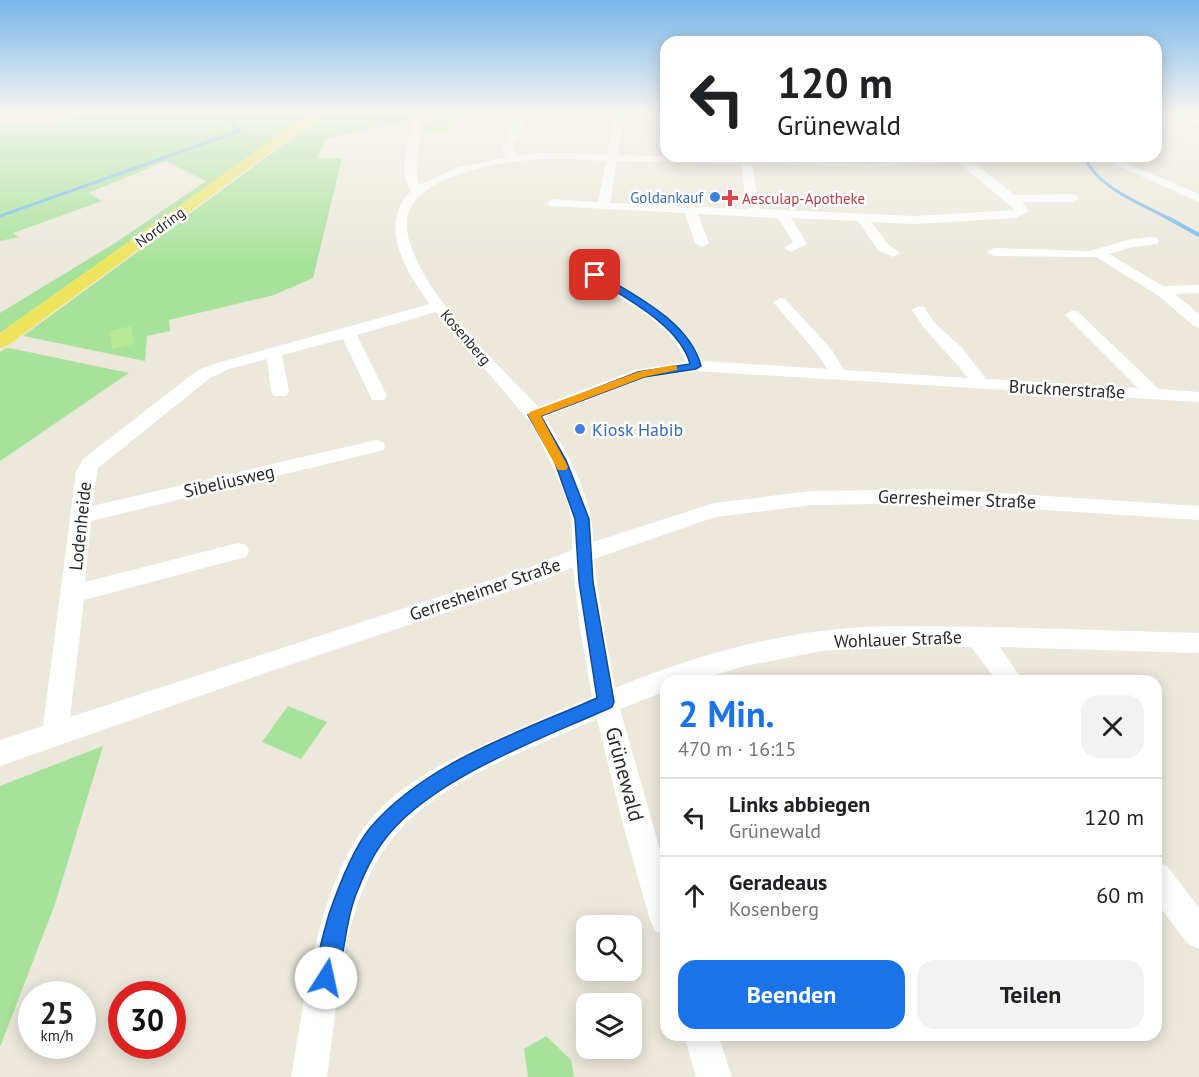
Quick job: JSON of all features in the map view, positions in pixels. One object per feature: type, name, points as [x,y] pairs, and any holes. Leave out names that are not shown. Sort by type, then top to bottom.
[{"type":"main road","name":"Nordring","points":[[0,342],[250,162]]},
{"type":"street","points":[[412,162],[410,177],[412,187],[418,192],[427,185],[457,171],[498,162]]},
{"type":"street","points":[[603,206],[611,162]]},
{"type":"street","points":[[746,162],[754,213]]},
{"type":"street","points":[[839,162],[900,162]]},
{"type":"street","points":[[554,203],[915,220],[1016,214],[1023,211],[1012,199],[965,162]]},
{"type":"street","points":[[1116,162],[1199,198]]},
{"type":"street","name":"Kosenberg","points":[[418,192],[401,217],[402,237],[409,258],[439,306],[534,415],[560,460],[582,519],[583,555]]},
{"type":"street","points":[[1012,199],[1073,198]]},
{"type":"street","points":[[690,210],[702,243]]},
{"type":"street","points":[[783,215],[800,244],[791,248]]},
{"type":"street","points":[[862,218],[883,247],[893,253]]},
{"type":"street","points":[[994,252],[1089,255],[1132,243],[1152,241]]},
{"type":"street","points":[[1098,253],[1162,290],[1199,322]]},
{"type":"street","points":[[586,262],[595,275],[662,318],[692,353],[696,366]]},
{"type":"street","points":[[1162,290],[1199,289]]},
{"type":"street","points":[[780,302],[790,316],[820,343],[831,358],[838,374]]},
{"type":"street","name":"Lodenheide","points":[[55,734],[86,472],[97,457],[204,374],[223,366],[274,354],[439,306]]},
{"type":"street","points":[[919,310],[928,325],[957,352],[981,384]]},
{"type":"street","name":"Brucknerstraße","points":[[1073,315],[1153,393]]},
{"type":"street","points":[[348,333],[378,396]]},
{"type":"street","points":[[274,354],[280,392]]},
{"type":"street","name":"Brucknerstraße","points":[[534,415],[641,374],[696,366],[1199,397]]},
{"type":"street","name":"Sibeliusweg","points":[[81,516],[376,446]]},
{"type":"street","name":"Gerresheimer Straße","points":[[0,753],[535,574],[714,510],[812,498],[947,496],[1199,513]]},
{"type":"street","points":[[73,594],[238,551]]},
{"type":"street","name":"Grünewald","points":[[583,555],[596,653],[606,702],[660,898]]},
{"type":"street","name":"Wohlauer Straße","points":[[683,675],[738,656],[820,641],[903,635],[1199,643]]},
{"type":"street","points":[[978,637],[1006,675]]},
{"type":"street","name":"Wohlauer Straße","points":[[309,1077],[334,931],[348,888],[376,837],[418,795],[459,769],[606,702],[660,683]]},
{"type":"street","points":[[1162,885],[1199,933]]},
{"type":"street","points":[[703,1041],[714,1077]]},
{"type":"green space","points":[[0,162],[163,162],[88,193],[102,201],[13,233],[19,237],[0,241]]},
{"type":"green space","points":[[169,162],[241,162],[0,333],[0,313],[115,243],[206,181]]},
{"type":"green space","points":[[260,162],[341,162],[313,278],[274,295],[169,320],[170,331],[147,336],[145,361],[23,336]]},
{"type":"green space","points":[[131,326],[134,344],[112,349],[110,331]]},
{"type":"green space","points":[[6,348],[129,373],[0,461],[0,352]]},
{"type":"green space","points":[[288,706],[327,722],[301,759],[262,742]]},
{"type":"green space","points":[[103,746],[55,904],[25,981],[18,981],[18,1000],[0,1047],[0,786]]},
{"type":"green space","points":[[546,1036],[571,1060],[574,1077],[528,1077],[524,1049]]},
{"type":"waterway","points":[[0,216],[151,162]]},
{"type":"waterway","points":[[1088,162],[1099,178],[1110,186],[1171,220]]},
{"type":"waterway","points":[[1168,218],[1199,235]]},
{"type":"slow traffic","points":[[562,467],[534,415],[641,374],[673,368]]},
{"type":"place","name":"Goldankauf","points":[[715,197]]},
{"type":"place","name":"Aesculap-Apotheke","points":[[730,198]]},
{"type":"place","name":"Kiosk Habib","points":[[580,429]]},
{"type":"route","points":[[326,978],[334,931],[348,888],[376,837],[400,811],[418,795],[459,769],[606,702],[596,653],[586,582],[582,519],[560,460],[534,415],[641,374],[668,368],[696,366],[692,353],[674,329],[662,318],[647,306],[595,275]]}]
